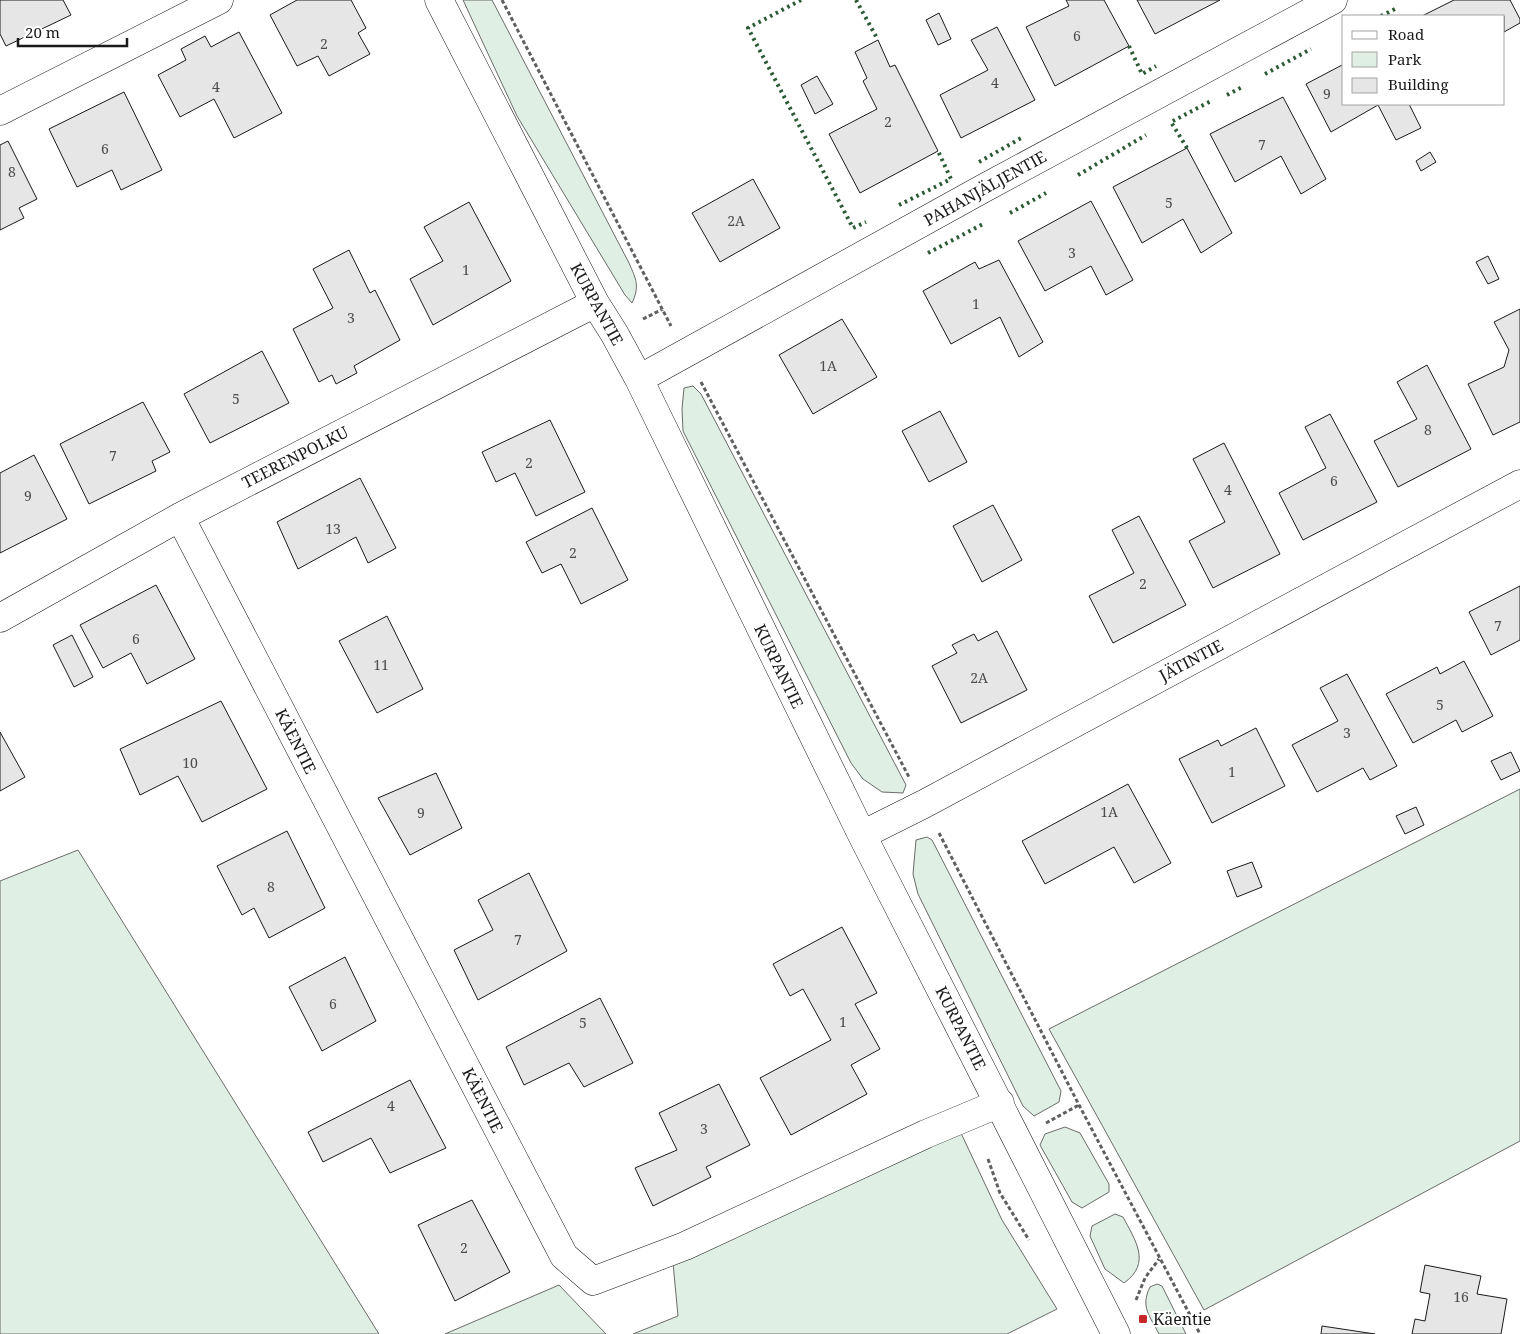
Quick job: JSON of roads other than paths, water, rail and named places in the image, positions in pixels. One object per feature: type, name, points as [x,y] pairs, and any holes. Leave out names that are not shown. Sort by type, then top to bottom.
[{"type":"street","points":[[0,111],[219,0]]},
{"type":"street","name":"KURPANTIE","points":[[439,0],[595,303],[639,379],[862,835],[1116,1334]]},
{"type":"street","name":"PAHANJÄLJENTIE","points":[[639,379],[986,187],[1333,0]]},
{"type":"street","name":"TEERENPOLKU","points":[[0,618],[180,516],[595,303]]},
{"type":"street","name":"JÄTINTIE","points":[[862,835],[924,804],[1520,484]]},
{"type":"street","name":"KÄENTIE","points":[[180,516],[564,1256],[593,1281],[685,1246],[926,1134],[1000,1103]]},
{"type":"place","name":"Käentie","points":[[1143,1319]]}]
